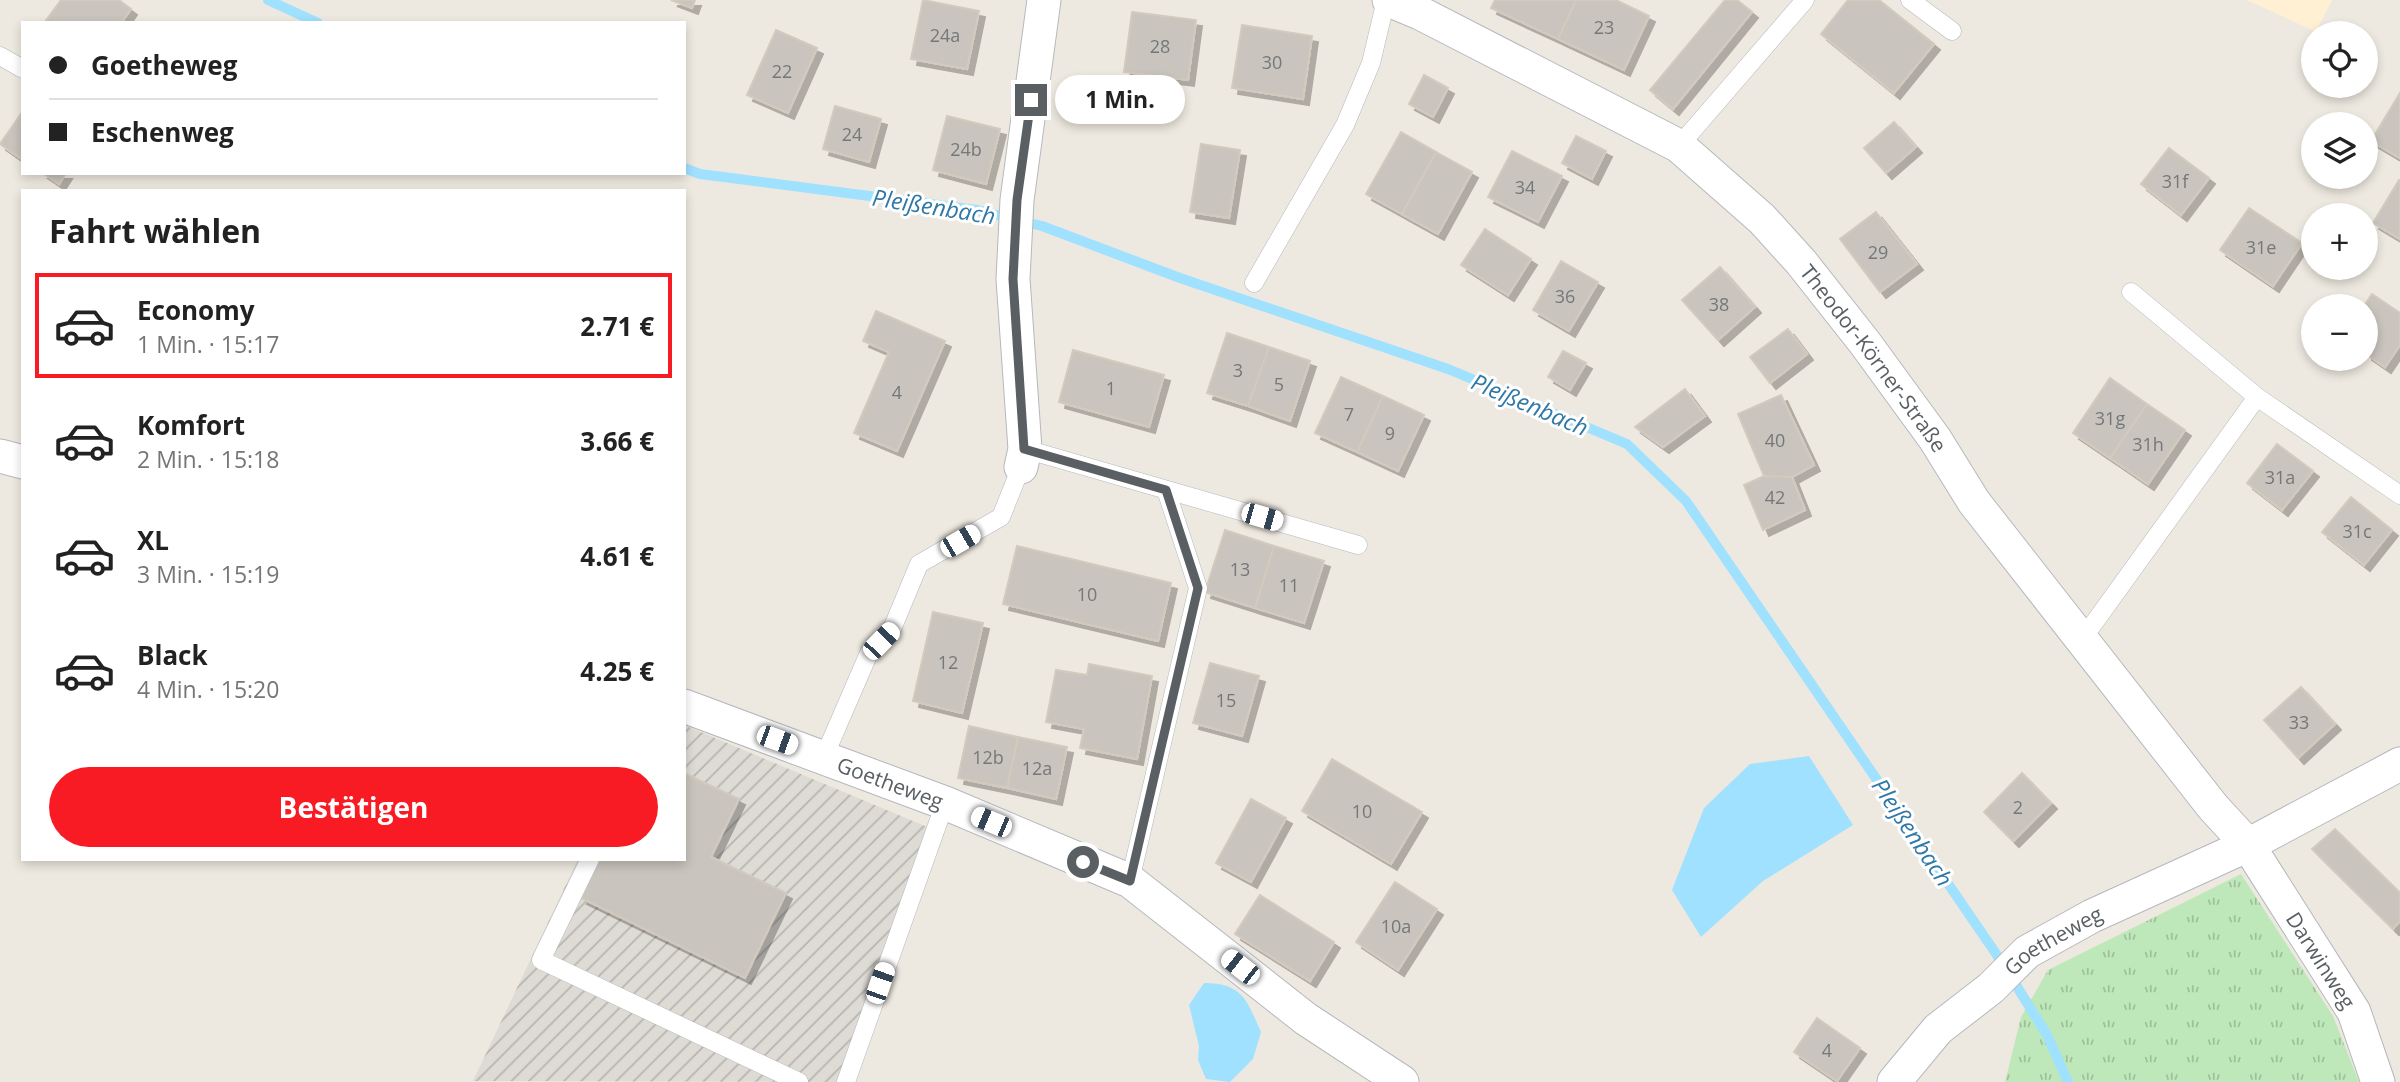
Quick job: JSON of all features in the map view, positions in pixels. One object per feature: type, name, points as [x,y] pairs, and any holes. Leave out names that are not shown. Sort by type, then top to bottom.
[{"type":"street","points":[[1023,458],[1013,279],[1017,200],[1044,0]]},
{"type":"street","name":"Theodor-Körner-Straße","points":[[1387,0],[1425,7],[1679,146],[1762,219],[1801,262],[1865,343],[1935,439],[1974,502],[2081,641],[2213,807],[2248,845]]},
{"type":"street","points":[[0,456],[21,461]]},
{"type":"street","name":"Goetheweg","points":[[686,707],[945,803],[1130,881],[1306,1018],[1402,1082]]},
{"type":"street","name":"Goetheweg","points":[[1894,1082],[1938,1029],[1992,988],[2027,952],[2092,916],[2248,845],[2400,764]]},
{"type":"street","name":"Darwinweg","points":[[2248,845],[2354,1012],[2378,1082]]},
{"type":"lane","points":[[1254,283],[1345,125],[1371,63],[1387,0]]},
{"type":"lane","points":[[1679,146],[1805,0]]},
{"type":"lane","points":[[1910,0],[1952,31]]},
{"type":"lane","points":[[0,56],[21,68]]},
{"type":"lane","points":[[2131,292],[2257,397],[2400,495]]},
{"type":"lane","points":[[2081,641],[2257,397]]},
{"type":"lane","points":[[824,757],[869,653],[892,629],[919,564],[1002,517],[1023,458],[1166,490],[1358,545]]},
{"type":"lane","points":[[1130,881],[1198,588],[1166,490]]},
{"type":"lane","points":[[846,1082],[945,803]]},
{"type":"lane","points":[[589,861],[541,960],[799,1082]]},
{"type":"shaded area","points":[[2247,0],[2332,0],[2322,21],[2301,21],[2301,25]]},
{"type":"shaded area","points":[[686,726],[944,834],[853,1082],[473,1081],[577,861],[686,861]]},
{"type":"green space","points":[[2241,874],[2333,1016],[2359,1082],[2005,1082],[2021,1017],[2048,970]]},
{"type":"water","points":[[1809,756],[1853,825],[1763,881],[1701,937],[1672,890],[1704,808],[1750,764]]},
{"type":"water","points":[[1204,983],[1227,986],[1242,996],[1261,1032],[1253,1059],[1230,1082],[1206,1079],[1198,1060],[1199,1046],[1189,1005]]},
{"type":"building","points":[[61,0],[119,0],[131,9],[122,21],[45,21]]},
{"type":"building","points":[[671,0],[695,0],[692,8]]},
{"type":"building","points":[[923,0],[979,11],[967,69],[911,59]]},
{"type":"building","points":[[1495,0],[1576,0],[1558,39],[1491,8]]},
{"type":"building","points":[[1576,0],[1616,0],[1649,16],[1624,70],[1558,39]]},
{"type":"building","points":[[1725,0],[1737,0],[1752,12],[1673,109],[1650,90]]},
{"type":"building","points":[[1848,0],[1879,0],[1934,44],[1894,93],[1821,34]]},
{"type":"building","points":[[1132,12],[1196,20],[1188,80],[1124,72]]},
{"type":"building","points":[[1242,25],[1312,36],[1303,99],[1232,88]]},
{"type":"building","points":[[776,30],[817,48],[788,113],[747,95]]},
{"type":"building","points":[[1424,75],[1448,88],[1433,117],[1409,104]]},
{"type":"building","points":[[2400,93],[2400,158],[2378,145],[2378,129]]},
{"type":"building","points":[[835,106],[881,119],[869,162],[823,149]]},
{"type":"building","points":[[21,114],[21,159],[0,144]]},
{"type":"building","points":[[947,116],[1000,129],[986,184],[933,170]]},
{"type":"building","points":[[1894,122],[1916,147],[1886,173],[1864,148]]},
{"type":"building","points":[[1401,132],[1436,152],[1402,214],[1366,194]]},
{"type":"building","points":[[1576,136],[1606,151],[1592,179],[1562,163]]},
{"type":"building","points":[[1201,144],[1240,150],[1229,218],[1190,212]]},
{"type":"building","points":[[2169,148],[2209,178],[2181,215],[2141,184]]},
{"type":"building","points":[[1512,151],[1562,176],[1538,222],[1488,197]]},
{"type":"building","points":[[1436,152],[1472,172],[1438,234],[1402,214]]},
{"type":"building","points":[[46,175],[65,175],[59,184]]},
{"type":"building","points":[[2400,180],[2400,239],[2378,226],[2378,215]]},
{"type":"building","points":[[2249,208],[2301,242],[2273,286],[2220,250]]},
{"type":"building","points":[[1876,212],[1917,264],[1880,292],[1840,239]]},
{"type":"building","points":[[1485,229],[1531,259],[1508,295],[1461,265]]},
{"type":"building","points":[[1561,261],[1598,282],[1569,331],[1533,310]]},
{"type":"building","points":[[1720,267],[1755,307],[1718,340],[1682,300]]},
{"type":"building","points":[[2378,298],[2400,313],[2400,345],[2385,367],[2378,362]]},
{"type":"building","points":[[876,311],[945,341],[897,451],[854,433],[889,352],[863,341]]},
{"type":"building","points":[[1788,329],[1807,354],[1770,383],[1750,357]]},
{"type":"building","points":[[1227,333],[1269,347],[1248,406],[1207,393]]},
{"type":"building","points":[[1269,347],[1310,361],[1290,421],[1248,406]]},
{"type":"building","points":[[1073,350],[1164,375],[1149,427],[1059,402]]},
{"type":"building","points":[[1563,351],[1586,363],[1570,390],[1548,377]]},
{"type":"building","points":[[1341,377],[1383,396],[1357,452],[1315,433]]},
{"type":"building","points":[[2110,378],[2147,404],[2110,458],[2073,433]]},
{"type":"building","points":[[1685,389],[1705,416],[1663,447],[1635,427]]},
{"type":"building","points":[[1781,395],[1814,465],[1792,477],[1764,476],[1738,414]]},
{"type":"building","points":[[1383,396],[1424,415],[1398,471],[1357,452]]},
{"type":"building","points":[[2147,404],[2185,430],[2148,484],[2110,458]]},
{"type":"building","points":[[2277,444],[2313,471],[2282,510],[2247,483]]},
{"type":"building","points":[[1764,476],[1792,477],[1805,510],[1763,530],[1744,485]]},
{"type":"building","points":[[2351,497],[2392,530],[2364,565],[2322,532]]},
{"type":"building","points":[[1225,530],[1274,546],[1255,608],[1205,592]]},
{"type":"building","points":[[1017,546],[1171,583],[1158,641],[1003,604]]},
{"type":"building","points":[[1274,546],[1324,561],[1304,623],[1255,608]]},
{"type":"building","points":[[933,612],[983,623],[962,713],[913,701]]},
{"type":"building","points":[[1210,663],[1259,676],[1242,736],[1193,723]]},
{"type":"building","points":[[1089,664],[1152,676],[1137,759],[1080,748],[1084,729],[1046,722],[1056,670],[1087,675]]},
{"type":"building","points":[[2301,687],[2335,724],[2298,758],[2264,720]]},
{"type":"building","points":[[969,726],[1018,737],[1007,788],[958,778]]},
{"type":"building","points":[[1018,737],[1067,747],[1056,799],[1007,788]]},
{"type":"building","points":[[1332,759],[1422,812],[1391,864],[1302,811]]},
{"type":"building","points":[[2022,773],[2051,803],[2013,841],[1984,812]]},
{"type":"building","points":[[686,774],[739,799],[711,857],[786,893],[745,978],[581,898],[599,861],[686,861]]},
{"type":"building","points":[[1251,799],[1286,818],[1251,882],[1216,863]]},
{"type":"building","points":[[2335,829],[2400,893],[2400,921],[2393,929],[2312,849]]},
{"type":"building","points":[[1395,882],[1437,909],[1398,970],[1356,942]]},
{"type":"building","points":[[1260,895],[1334,942],[1310,981],[1235,934]]},
{"type":"building","points":[[1817,1018],[1860,1048],[1837,1081],[1794,1052]]},
{"type":"waterway","name":"Pleißenbach","points":[[268,0],[314,21]]},
{"type":"waterway","name":"Pleißenbach","points":[[686,169],[700,174],[977,210],[1042,226],[1180,278],[1448,369],[1627,444],[1686,501],[2001,961],[2047,1035],[2068,1082]]},
{"type":"route","points":[[1031,100],[1017,200],[1013,279],[1024,449],[1166,490],[1198,588],[1130,881],[1083,862]]}]
